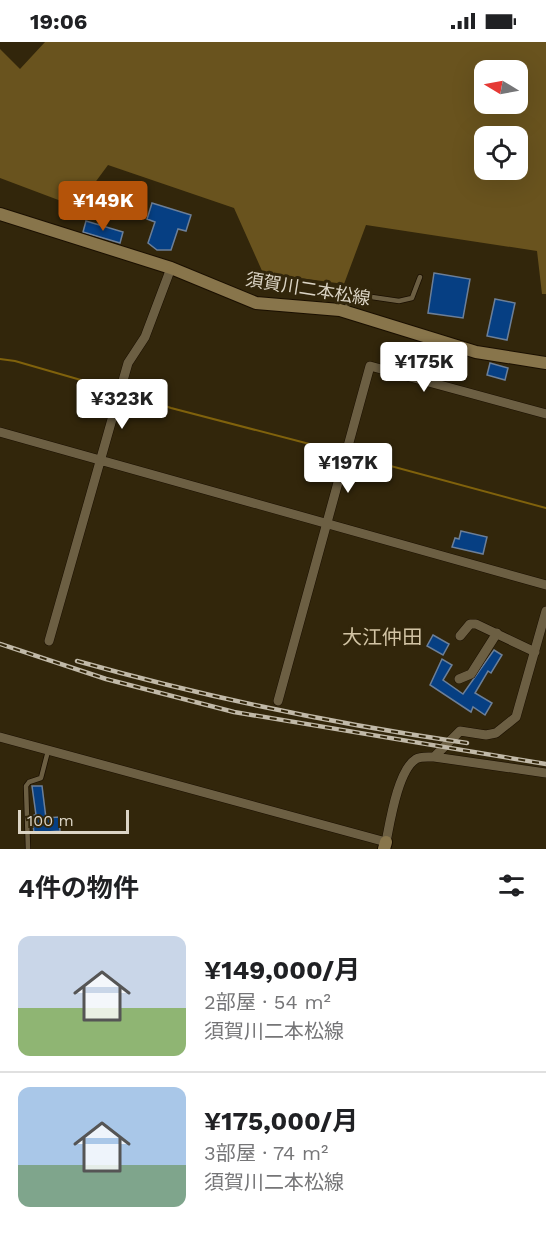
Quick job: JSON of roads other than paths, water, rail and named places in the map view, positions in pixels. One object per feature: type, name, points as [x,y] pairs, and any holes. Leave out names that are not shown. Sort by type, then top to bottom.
[{"type":"main road","name":"須賀川二本松線","points":[[0,214],[171,268],[256,303],[323,307],[346,311],[476,352],[546,363]]},
{"type":"street","points":[[49,641],[119,390],[128,363],[145,337],[171,268]]},
{"type":"street","points":[[279,701],[370,366],[546,414]]},
{"type":"street","points":[[0,432],[546,585]]},
{"type":"street","points":[[434,757],[460,732],[486,735],[496,733],[516,717],[546,611]]},
{"type":"street","points":[[460,636],[473,623],[535,652]]},
{"type":"street","points":[[459,678],[471,674],[497,633]]},
{"type":"street","points":[[0,737],[385,845],[396,796],[408,766],[418,758],[434,757],[546,773]]},
{"type":"lane","points":[[346,311],[348,303],[358,295],[399,301],[412,298],[420,277]]},
{"type":"lane","points":[[28,849],[26,786],[29,782],[41,778],[48,751]]},
{"type":"waterway","points":[[0,359],[15,361],[119,391]]},
{"type":"waterway","points":[[124,392],[171,408],[344,453]]},
{"type":"waterway","points":[[350,455],[546,508]]},
{"type":"railway","points":[[0,644],[106,679],[234,712],[546,764]]},
{"type":"railway","points":[[77,661],[270,708],[467,743]]},
{"type":"district","name":"大江仲田","points":[[382,637]]}]
